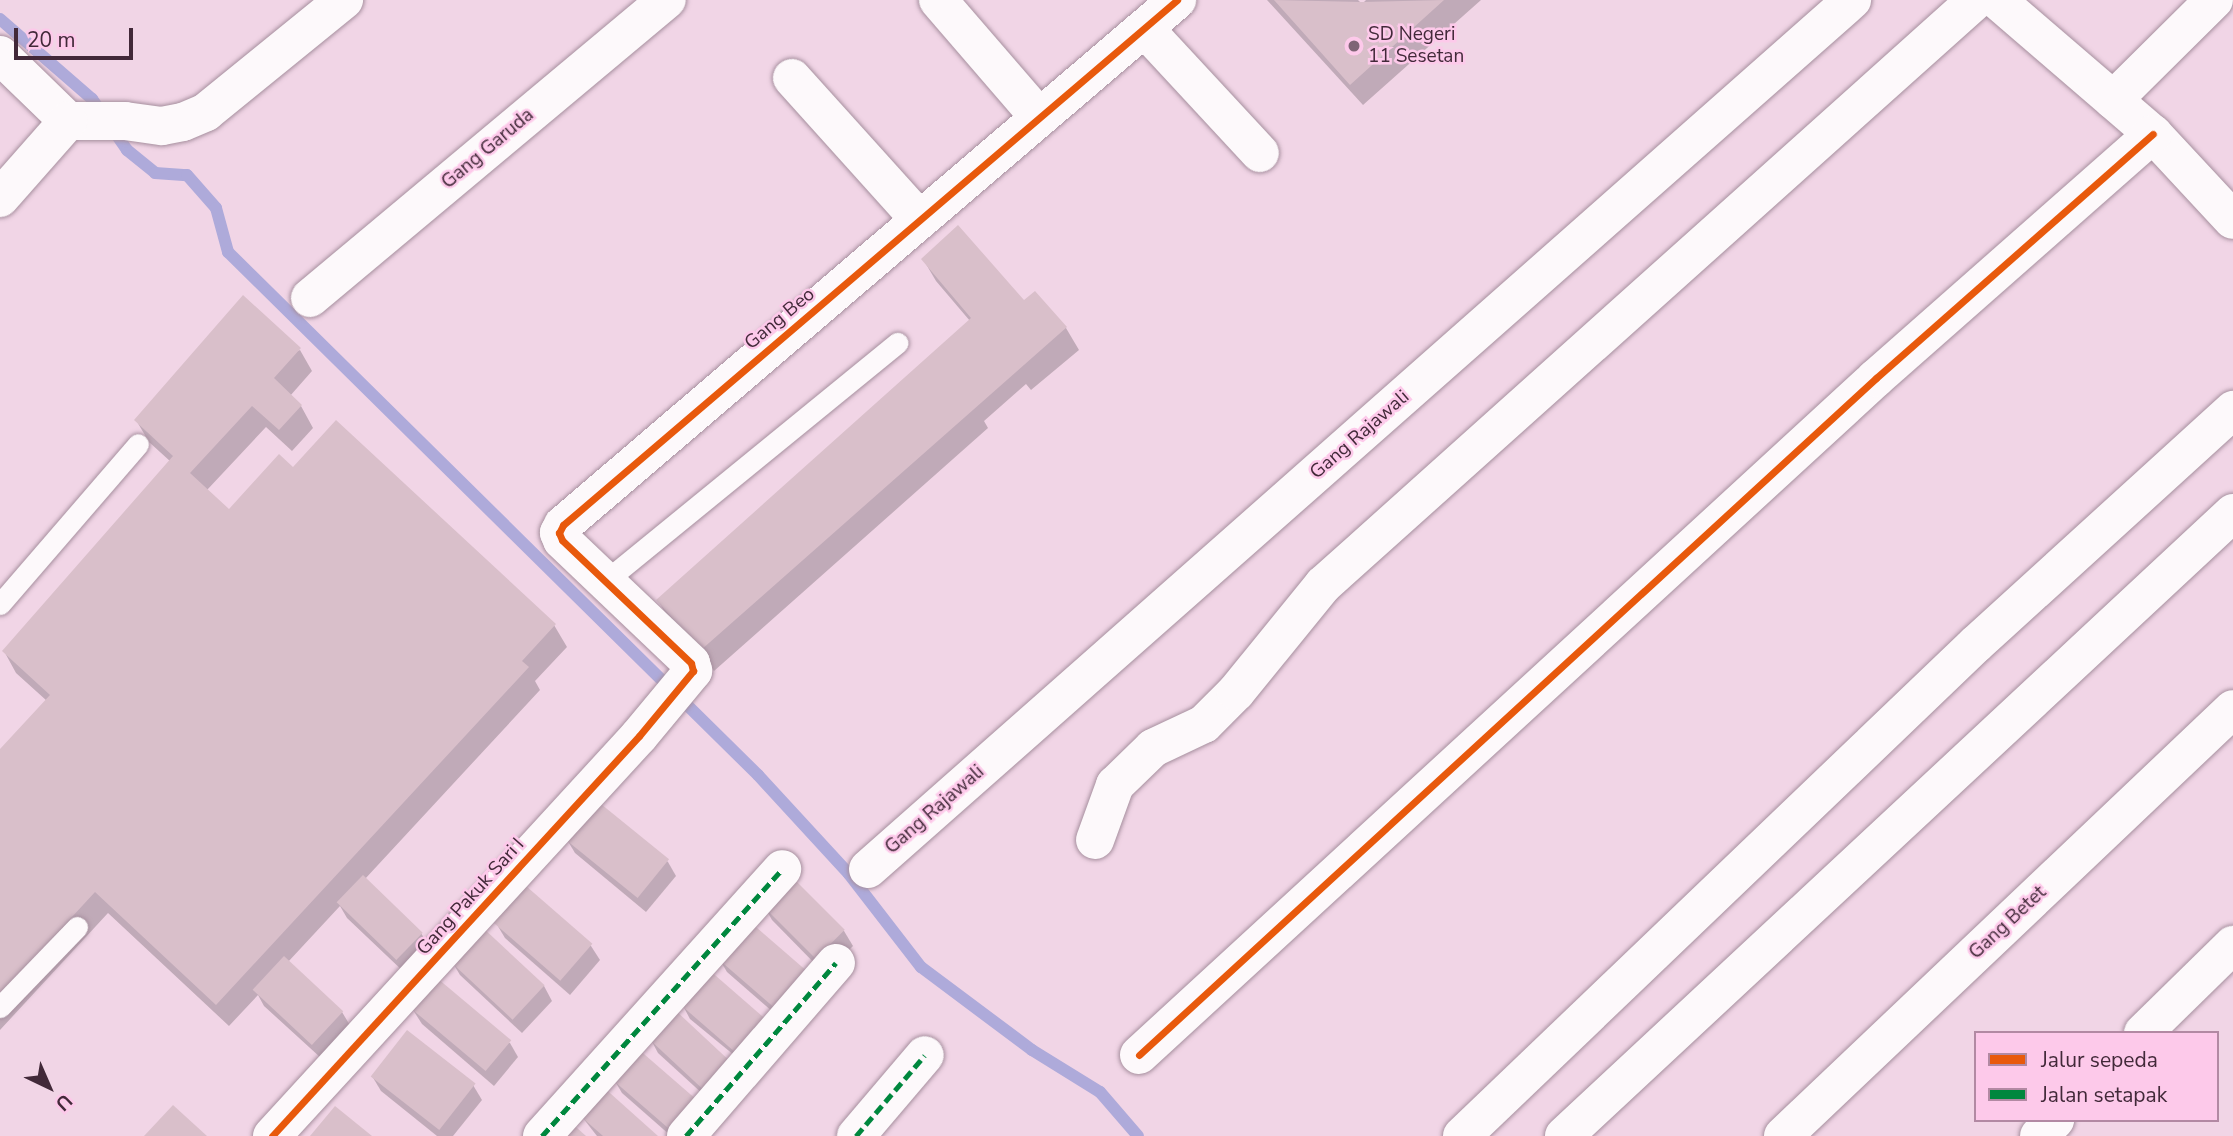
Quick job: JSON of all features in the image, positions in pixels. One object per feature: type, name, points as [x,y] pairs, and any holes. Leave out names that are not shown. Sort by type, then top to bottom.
[{"type":"street","points":[[0,55],[73,122],[125,121],[162,126],[206,112],[344,0]]},
{"type":"street","name":"Gang Garuda","points":[[310,298],[667,0]]},
{"type":"street","points":[[938,0],[1039,117]]},
{"type":"street","name":"Gang Rajawali","points":[[868,869],[1852,0]]},
{"type":"street","points":[[1095,840],[1115,785],[1153,748],[1205,724],[1236,692],[1323,584],[1976,0]]},
{"type":"street","points":[[1997,0],[2153,134],[2232,218]]},
{"type":"street","points":[[2113,100],[2214,0]]},
{"type":"street","points":[[1156,12],[1260,153]]},
{"type":"street","name":"Gang Beo","points":[[689,677],[694,666],[603,583],[562,540],[559,533],[563,525],[920,220],[1156,12]]},
{"type":"street","points":[[792,78],[920,220]]},
{"type":"street","points":[[0,198],[73,122]]},
{"type":"street","points":[[1139,1055],[1876,378],[2153,134]]},
{"type":"street","points":[[1462,1136],[1976,644],[2233,410]]},
{"type":"street","points":[[1564,1136],[2233,513]]},
{"type":"street","name":"Gang Pakuk Sari I","points":[[272,1136],[639,736],[689,677]]},
{"type":"street","name":"Gang Betet","points":[[1783,1136],[2233,709]]},
{"type":"street","points":[[542,1136],[782,869]]},
{"type":"street","points":[[2145,1031],[2233,945]]},
{"type":"street","points":[[686,1136],[836,963]]},
{"type":"street","points":[[856,1136],[926,1055]]},
{"type":"street","points":[[2039,1136],[2053,1122]]},
{"type":"lane","points":[[603,583],[897,343]]},
{"type":"lane","points":[[0,604],[138,444]]},
{"type":"lane","points":[[0,1007],[77,927]]},
{"type":"building","name":"SD Negeri 11 Sesetan","points":[[1274,0],[1362,2],[1444,0],[1350,85]]},
{"type":"building","points":[[958,225],[1024,300],[1035,291],[1067,327],[701,650],[656,600],[971,318],[921,259]]},
{"type":"building","points":[[243,295],[301,348],[274,378],[302,405],[279,430],[252,406],[190,473],[229,509],[279,454],[293,467],[336,420],[556,624],[522,661],[529,667],[216,1005],[95,892],[0,995],[0,749],[50,695],[2,651],[173,456],[134,420]]},
{"type":"building","points":[[596,800],[669,859],[638,898],[565,839]]},
{"type":"building","points":[[363,875],[423,933],[396,960],[337,902]]},
{"type":"building","points":[[791,876],[845,930],[816,959],[762,905]]},
{"type":"building","points":[[526,886],[592,944],[560,981],[494,923]]},
{"type":"building","points":[[748,920],[811,975],[779,1012],[716,957]]},
{"type":"building","points":[[481,926],[545,985],[513,1020],[449,960]]},
{"type":"building","points":[[284,956],[343,1011],[312,1045],[253,990]]},
{"type":"building","points":[[708,969],[770,1023],[740,1057],[678,1003]]},
{"type":"building","points":[[437,978],[511,1040],[486,1071],[411,1009]]},
{"type":"building","points":[[674,1009],[733,1064],[707,1093],[647,1038]]},
{"type":"building","points":[[407,1030],[476,1084],[439,1130],[371,1076]]},
{"type":"building","points":[[637,1048],[700,1103],[674,1133],[611,1078]]},
{"type":"building","points":[[601,1085],[658,1136],[603,1136],[577,1113]]},
{"type":"building","points":[[173,1105],[207,1136],[144,1136]]},
{"type":"building","points":[[335,1106],[372,1136],[310,1136]]},
{"type":"building","points":[[567,1119],[586,1136],[552,1136]]},
{"type":"waterway","points":[[0,19],[92,99],[127,150],[155,173],[187,175],[216,208],[228,252],[758,775],[849,874],[921,967],[1032,1050],[1100,1092],[1138,1136]]},
{"type":"marked path","points":[[542,1136],[782,869]]},
{"type":"marked path","points":[[686,1136],[836,963]]},
{"type":"marked path","points":[[856,1136],[925,1055]]},
{"type":"cycle path","points":[[272,1136],[639,736],[693,671],[691,663],[562,540],[559,533],[563,525],[1177,0]]},
{"type":"cycle path","points":[[1139,1055],[1876,378],[2153,134]]},
{"type":"place","name":"SD Negeri 11 Sesetan","points":[[1354,46]]}]
